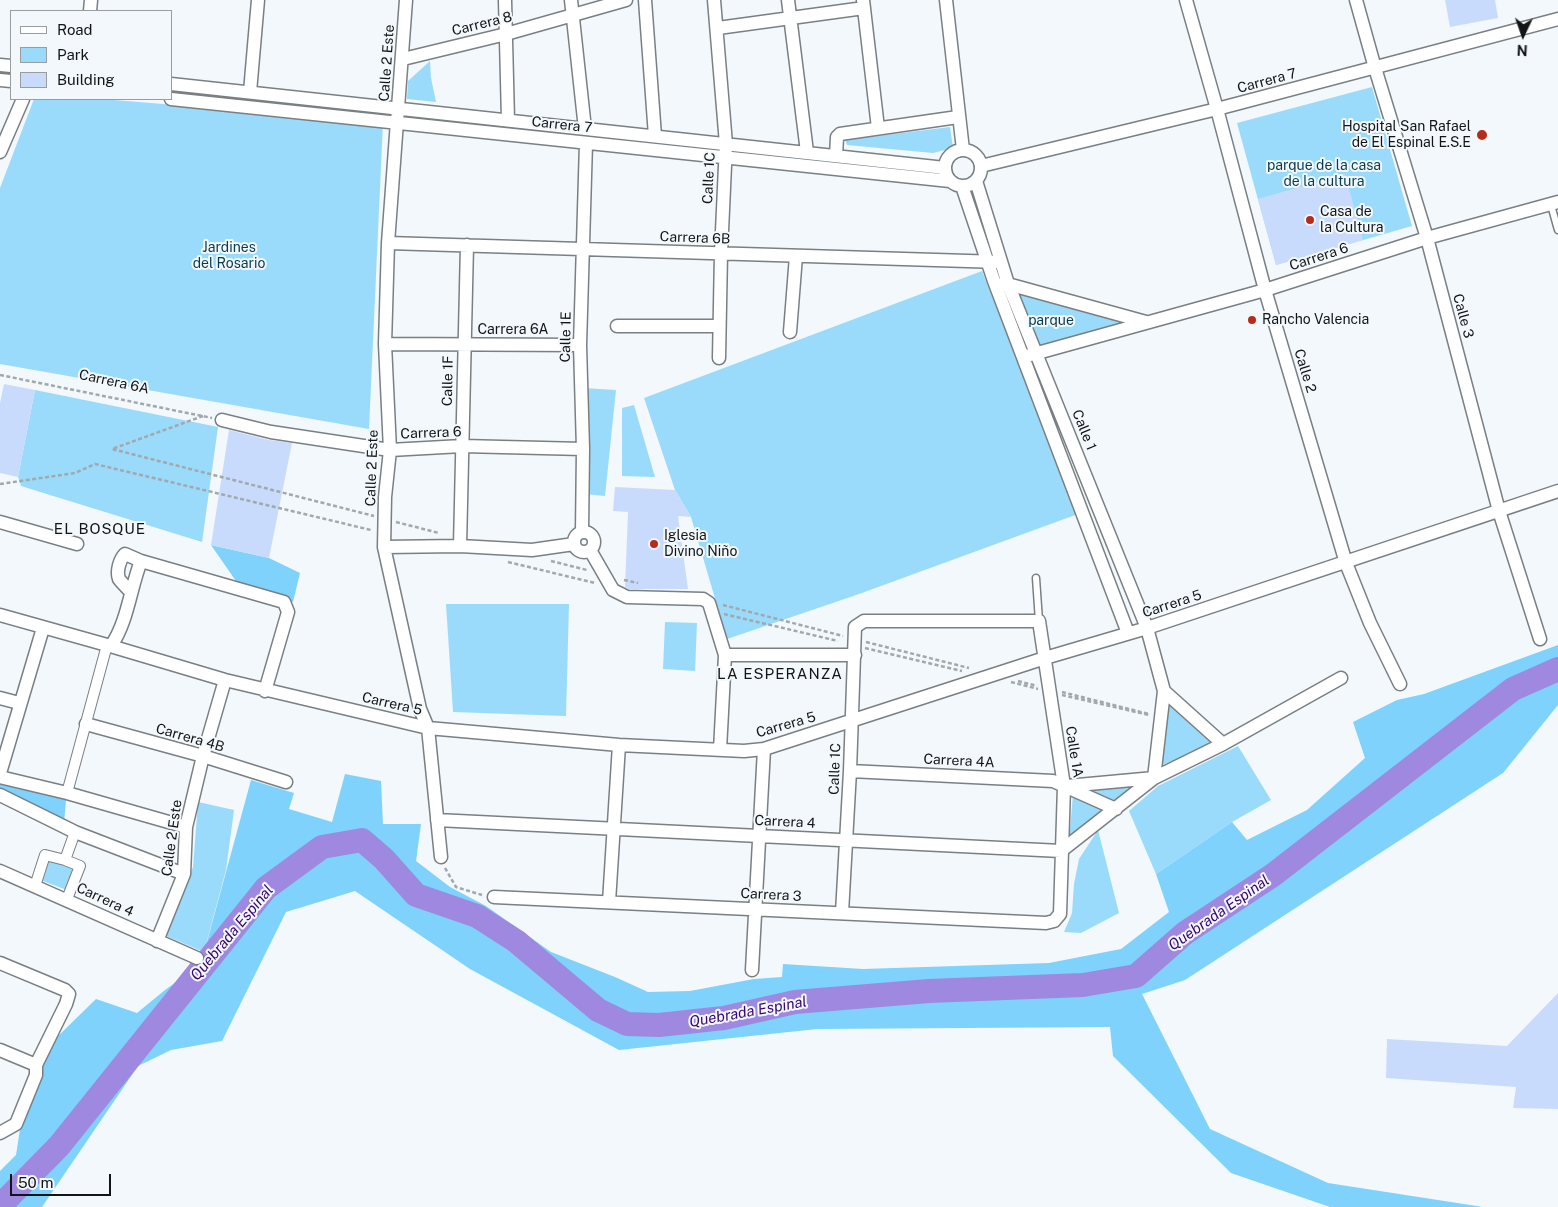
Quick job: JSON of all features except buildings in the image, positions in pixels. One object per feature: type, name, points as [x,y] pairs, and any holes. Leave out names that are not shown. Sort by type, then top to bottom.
[{"type":"street","points":[[250,92],[258,0]]},
{"type":"street","name":"Calle 2 Este","points":[[406,0],[388,243],[385,344],[390,450],[384,547],[420,709],[428,728],[441,858]]},
{"type":"street","points":[[505,0],[508,120]]},
{"type":"street","points":[[571,0],[585,128]]},
{"type":"street","name":"Carrera 8","points":[[403,59],[506,34],[626,0]]},
{"type":"street","points":[[644,0],[655,136]]},
{"type":"street","name":"Calle 1C","points":[[714,0],[718,28],[726,144],[719,358]]},
{"type":"street","points":[[788,0],[807,152]]},
{"type":"street","points":[[946,0],[963,150]]},
{"type":"street","name":"Calle 2","points":[[1186,0],[1265,290],[1346,563],[1370,623],[1400,684]]},
{"type":"street","name":"Calle 3","points":[[1356,0],[1427,238],[1499,511],[1540,639]]},
{"type":"street","points":[[718,28],[790,18],[863,4],[878,128]]},
{"type":"street","name":"Carrera 7","points":[[981,166],[1217,109],[1558,19]]},
{"type":"street","name":"Carrera 7","points":[[172,84],[945,168]]},
{"type":"street","name":"Carrera 7","points":[[172,98],[950,181]]},
{"type":"street","points":[[0,152],[23,100]]},
{"type":"street","points":[[836,156],[838,135],[958,118]]},
{"type":"street","name":"Calle 1E","points":[[582,532],[583,449],[580,345],[586,143]]},
{"type":"street","points":[[963,150],[971,152],[978,158],[981,166],[980,174],[976,181],[970,185],[955,185],[946,175],[945,168],[950,155],[963,150]]},
{"type":"street","name":"Calle 1","points":[[976,181],[994,262],[994,281],[1128,633]]},
{"type":"street","name":"Calle 1","points":[[962,186],[994,262],[1008,284],[1147,628],[1164,691],[1154,778]]},
{"type":"street","name":"Carrera 6","points":[[1024,357],[1265,290],[1427,238],[1554,203]]},
{"type":"street","name":"Carrera 6B","points":[[388,243],[994,262]]},
{"type":"street","name":"Calle 1F","points":[[460,546],[467,245]]},
{"type":"street","points":[[790,332],[796,256]]},
{"type":"street","points":[[994,281],[1146,322]]},
{"type":"street","points":[[617,326],[719,326]]},
{"type":"street","name":"Carrera 6A","points":[[385,344],[580,345]]},
{"type":"street","name":"Carrera 6","points":[[222,420],[271,432],[390,450],[462,446],[583,449]]},
{"type":"street","name":"Carrera 5","points":[[0,615],[265,691],[428,728],[619,745],[744,752],[764,749],[1044,658],[1147,628],[1558,491]]},
{"type":"street","points":[[0,522],[76,544]]},
{"type":"street","points":[[582,532],[589,533],[593,538],[594,544],[590,550],[580,552],[574,544],[574,538],[582,532]]},
{"type":"street","points":[[384,547],[460,546],[532,550],[574,544]]},
{"type":"street","points":[[590,550],[613,590],[627,597],[703,599],[709,603],[725,655],[720,750]]},
{"type":"street","points":[[131,592],[119,578],[118,571],[121,558],[125,554],[141,561],[284,602],[288,612],[265,691]]},
{"type":"street","points":[[67,793],[109,645],[121,628],[141,561]]},
{"type":"street","name":"Calle 1C","points":[[842,913],[856,654],[855,627],[864,621],[1039,621]]},
{"type":"street","name":"Calle 1A","points":[[1039,621],[1064,786],[1060,914],[1054,921],[1046,923]]},
{"type":"street","points":[[0,773],[43,628]]},
{"type":"street","points":[[725,655],[856,654]]},
{"type":"street","points":[[1062,851],[1154,778],[1223,744],[1341,678]]},
{"type":"street","name":"Calle 2 Este","points":[[157,941],[184,874],[186,827],[203,756],[225,680]]},
{"type":"street","points":[[1164,691],[1223,744]]},
{"type":"street","points":[[0,698],[20,703]]},
{"type":"street","name":"Carrera 4B","points":[[86,724],[203,756],[286,782]]},
{"type":"street","points":[[610,902],[619,745]]},
{"type":"street","points":[[752,970],[764,749]]},
{"type":"street","name":"Carrera 4A","points":[[850,771],[1052,781],[1116,809]]},
{"type":"street","points":[[0,777],[67,793],[186,827]]},
{"type":"street","name":"Carrera 4A","points":[[1064,786],[1154,778]]},
{"type":"street","points":[[0,795],[75,832],[184,874]]},
{"type":"street","name":"Carrera 4","points":[[437,820],[1062,851]]},
{"type":"street","points":[[64,860],[75,832]]},
{"type":"street","points":[[35,886],[45,855],[80,866],[67,900]]},
{"type":"street","name":"Carrera 4","points":[[0,871],[197,958]]},
{"type":"street","name":"Carrera 3","points":[[494,897],[1046,923]]},
{"type":"street","points":[[0,963],[64,990],[69,994],[36,1065],[36,1075],[16,1124],[0,1133]]},
{"type":"street","points":[[0,1050],[36,1065]]},
{"type":"lane","points":[[1554,203],[1558,230]]},
{"type":"lane","name":"Calle 1A","points":[[1036,578],[1039,621]]},
{"type":"path","name":"Carrera 6A","points":[[0,374],[222,420]]},
{"type":"path","points":[[441,858],[445,871],[456,888],[494,897]]},
{"type":"green space","points":[[430,61],[436,102],[407,99],[408,81]]},
{"type":"green space","name":"parque de la casa de la cultura","points":[[1372,87],[1412,226],[1276,265],[1237,123]]},
{"type":"green space","name":"Jardines del Rosario","points":[[34,100],[114,100],[383,122],[369,429],[0,364],[0,188]]},
{"type":"green space","points":[[950,127],[953,148],[933,153],[847,145],[845,140]]},
{"type":"green space","points":[[982,271],[1078,514],[859,594],[727,639],[691,517],[675,490],[644,398]]},
{"type":"green space","name":"parque","points":[[1013,285],[1129,322],[1036,349]]},
{"type":"green space","points":[[583,388],[616,390],[605,496],[585,494]]},
{"type":"green space","points":[[35,390],[218,427],[202,542],[21,486],[18,477]]},
{"type":"green space","points":[[634,405],[655,477],[622,476],[622,408]]},
{"type":"green space","points":[[446,604],[569,604],[566,716],[453,712]]},
{"type":"green space","points":[[665,622],[697,623],[695,671],[663,669]]},
{"type":"green space","points":[[1168,703],[1215,744],[1162,765]]},
{"type":"green space","points":[[1238,746],[1271,800],[1232,822],[1156,874],[1129,811],[1158,786]]},
{"type":"green space","points":[[1136,785],[1115,803],[1084,790]]},
{"type":"green space","points":[[1073,794],[1108,809],[1069,842]]},
{"type":"green space","points":[[198,802],[234,810],[226,870],[204,952],[166,936],[193,867]]},
{"type":"green space","points":[[1098,830],[1119,913],[1081,933],[1064,932],[1072,913],[1074,884],[1079,859]]},
{"type":"green space","points":[[50,858],[76,868],[67,890],[40,880]]},
{"type":"shaded area","points":[[211,545],[269,558],[300,573],[293,602],[238,584]]},
{"type":"shaded area","points":[[1558,645],[1558,705],[1503,773],[1185,980],[1142,994],[1210,1129],[1328,1183],[1483,1207],[1330,1207],[1231,1173],[1113,1056],[1110,1027],[817,1029],[619,1050],[470,969],[355,891],[286,912],[222,1041],[171,1050],[138,1066],[42,1207],[0,1207],[0,1171],[16,1155],[21,1123],[53,1041],[96,999],[137,1013],[201,964],[251,780],[294,793],[289,809],[332,822],[345,774],[381,781],[383,824],[421,824],[416,861],[450,887],[486,906],[551,952],[648,992],[690,991],[754,979],[782,977],[783,964],[863,969],[1049,963],[1121,949],[1169,912],[1156,874],[1232,822],[1247,840],[1307,810],[1365,758],[1353,722],[1397,700],[1424,694]]},
{"type":"shaded area","points":[[0,780],[66,800],[64,823],[0,791]]},
{"type":"waterway","name":"Quebrada Espinal","points":[[0,1206],[59,1146],[266,888],[322,847],[362,840],[384,859],[416,895],[477,916],[516,941],[598,1010],[627,1024],[659,1025],[724,1018],[795,1002],[929,991],[1083,985],[1136,976],[1185,933],[1273,875],[1513,689],[1558,669]]},
{"type":"place","name":"Hospital San Rafael de El Espinal E.S.E","points":[[1482,135]]},
{"type":"place","name":"Casa de la Cultura","points":[[1310,220]]},
{"type":"place","name":"Rancho Valencia","points":[[1252,320]]},
{"type":"place","name":"Iglesia Divino Niño","points":[[654,544]]},
{"type":"district","name":"EL BOSQUE","points":[[100,529]]},
{"type":"district","name":"LA ESPERANZA","points":[[780,674]]}]
